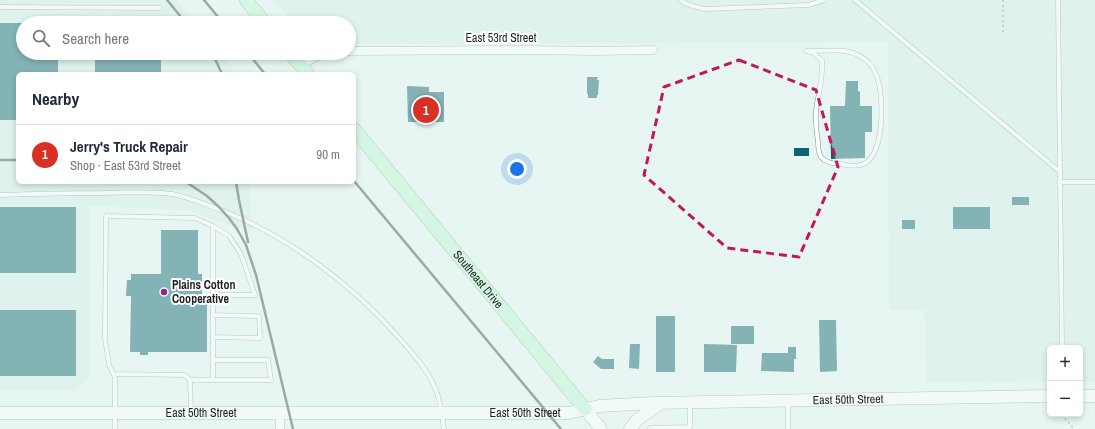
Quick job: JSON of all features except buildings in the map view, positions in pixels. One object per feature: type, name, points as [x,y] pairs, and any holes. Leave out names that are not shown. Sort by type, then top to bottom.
[{"type":"main road","points":[[246,0],[259,16]]},
{"type":"main road","points":[[296,60],[304,70]]},
{"type":"main road","name":"Southeast Drive","points":[[356,132],[601,429]]},
{"type":"main road","name":"East 50th Street","points":[[0,413],[512,414],[569,413],[598,406],[690,402],[1047,396]]},
{"type":"main road","points":[[1083,396],[1095,396]]},
{"type":"main road","points":[[630,429],[638,419],[661,403]]},
{"type":"street","name":"East 53rd Street","points":[[356,50],[653,50]]},
{"type":"street","points":[[304,70],[314,60]]},
{"type":"street","points":[[280,413],[280,429]]},
{"type":"lane","points":[[681,0],[684,3],[705,9],[808,5],[824,0]]},
{"type":"lane","points":[[855,0],[1059,171]]},
{"type":"lane","points":[[1058,0],[1062,345]]},
{"type":"lane","points":[[0,6],[160,8]]},
{"type":"lane","points":[[806,50],[846,51],[858,55],[869,63],[876,73],[880,86],[881,128],[872,156],[867,163],[859,165],[843,165],[826,161],[821,157],[816,120],[817,104],[823,71],[822,61],[814,53],[806,50]]},
{"type":"lane","points":[[1059,182],[1095,182]]},
{"type":"lane","points":[[0,194],[136,192],[171,194],[191,198],[243,219],[274,235],[309,258],[358,296],[388,326],[421,363],[435,388],[442,413],[444,429]]},
{"type":"lane","points":[[114,429],[115,378],[109,365],[105,338],[106,216],[195,218],[213,226],[229,236],[241,254],[255,294],[213,295]]},
{"type":"lane","points":[[213,226],[213,380]]},
{"type":"lane","points":[[213,315],[259,316],[260,338],[213,337]]},
{"type":"lane","points":[[190,380],[271,380],[268,360],[213,360]]},
{"type":"lane","points":[[113,374],[185,374],[190,380],[191,413]]},
{"type":"lane","points":[[788,400],[788,429]]},
{"type":"lane","points":[[650,429],[690,427],[690,402]]},
{"type":"path","points":[[1003,0],[1003,33]]},
{"type":"path","points":[[1064,417],[1074,429]]},
{"type":"highlighted area","points":[[739,60],[816,90],[838,167],[799,257],[727,248],[644,175],[664,87]]},
{"type":"shaded area","points":[[0,0],[177,0],[190,16],[16,16],[16,60],[226,60],[234,72],[16,72],[16,184],[249,184],[252,232],[187,210],[90,206],[89,378],[75,391],[0,391]]},
{"type":"shaded area","points":[[274,0],[1095,0],[1095,381],[1083,381],[1083,345],[1047,345],[1047,381],[926,382],[925,310],[889,310],[888,42],[356,44],[356,16],[287,16]]},
{"type":"railway","points":[[167,0],[180,16]]},
{"type":"railway","points":[[204,0],[217,16]]},
{"type":"railway","points":[[215,60],[221,72]]},
{"type":"railway","points":[[254,60],[263,72]]},
{"type":"railway","points":[[0,160],[16,160]]},
{"type":"railway","points":[[356,183],[561,429]]},
{"type":"railway","points":[[189,184],[207,196],[219,207],[237,229],[246,245],[256,275],[293,429]]},
{"type":"railway","points":[[236,184],[248,242]]},
{"type":"place","name":"Jerry's Truck Repair","points":[[426,110]]},
{"type":"place","name":"Plains Cotton Cooperative","points":[[164,292]]}]
